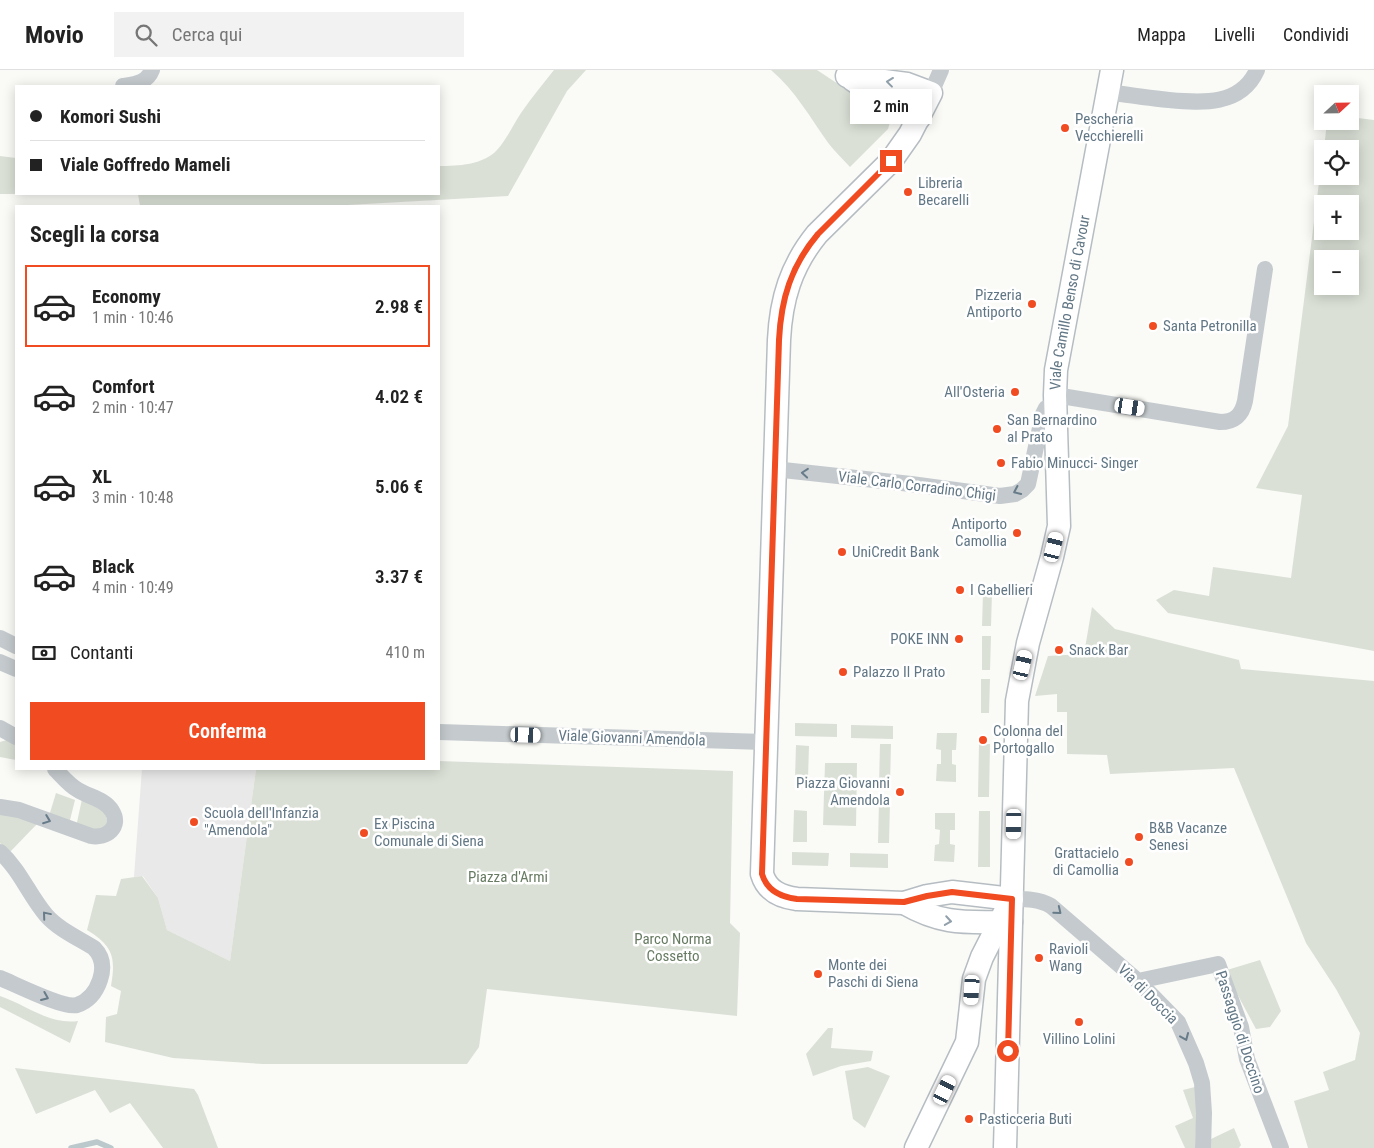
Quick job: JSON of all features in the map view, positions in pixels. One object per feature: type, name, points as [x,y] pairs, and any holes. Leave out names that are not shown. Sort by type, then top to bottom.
[{"type":"street","points":[[127,85],[145,80],[149,77],[152,70]]},
{"type":"street","points":[[941,70],[932,93],[904,144],[885,168],[813,239],[798,262],[783,299],[780,318],[774,469],[761,864],[763,878],[768,886],[780,895],[791,898],[904,902],[952,892],[1012,899],[1006,922],[1005,1148]]},
{"type":"street","name":"Viale Camillo Benso di Cavour","points":[[1012,899],[1015,735],[1018,696],[1028,643],[1057,537],[1059,515],[1055,400],[1059,353],[1112,70]]},
{"type":"street","points":[[1108,92],[1182,101],[1217,101],[1228,98],[1240,90],[1251,81],[1257,70]]},
{"type":"street","points":[[843,73],[907,84],[932,93]]},
{"type":"street","points":[[843,73],[866,90],[919,118]]},
{"type":"street","points":[[1055,400],[1220,422],[1234,420],[1241,413],[1245,401],[1264,269]]},
{"type":"street","name":"Viale Carlo Corradino Chigi","points":[[774,469],[904,483],[990,495],[1008,495],[1022,490],[1028,484],[1042,414],[1055,400]]},
{"type":"street","points":[[0,638],[15,646]]},
{"type":"street","points":[[0,662],[15,669]]},
{"type":"street","points":[[0,728],[15,736]]},
{"type":"street","name":"Viale Giovanni Amendola","points":[[440,732],[765,742]]},
{"type":"street","points":[[0,806],[20,810],[91,836],[100,837],[109,833],[114,826],[113,812],[104,804],[74,788],[56,770]]},
{"type":"street","points":[[0,852],[19,873],[50,920],[99,953],[102,962],[102,975],[97,988],[87,999],[76,1005],[61,1004],[0,978]]},
{"type":"street","name":"Via di Doccia","points":[[1012,899],[1031,900],[1051,906],[1138,981],[1178,1022],[1196,1063],[1202,1083],[1204,1102],[1203,1148]]},
{"type":"street","points":[[904,902],[929,916],[949,921],[1006,922]]},
{"type":"street","points":[[916,1148],[967,1042],[974,979],[982,957],[1006,922]]},
{"type":"street","name":"Passaggio di Doccino","points":[[1138,981],[1218,964],[1241,1026],[1247,1059],[1282,1148]]},
{"type":"shaded area","name":"Scuola dell'Infanzia \"Amendola\"","points":[[142,770],[256,770],[230,961],[167,930],[158,898],[143,876],[134,877]]},
{"type":"green space","points":[[554,70],[586,70],[567,91],[508,196],[348,205],[140,205],[138,195],[440,195],[440,166],[470,164],[491,155],[501,146],[525,107]]},
{"type":"green space","points":[[771,70],[817,70],[891,119],[888,129],[850,167],[829,144],[795,96]]},
{"type":"green space","points":[[1359,118],[1374,120],[1374,651],[1168,613],[1156,600],[1174,590],[1209,596],[1213,567],[1291,578],[1302,495],[1256,488],[1288,426],[1314,222],[1314,240],[1359,240],[1359,195],[1317,195],[1319,185],[1359,185],[1359,140],[1325,140],[1326,130],[1359,130]]},
{"type":"green space","points":[[0,156],[15,158],[15,194],[0,194]]},
{"type":"green space","points":[[983,593],[992,593],[991,626],[982,626]]},
{"type":"green space","points":[[1092,607],[1115,629],[1239,660],[1241,669],[1374,681],[1374,1148],[1308,1148],[1294,1101],[1329,1090],[1323,1072],[1355,1060],[1360,1033],[1336,989],[1306,943],[1234,768],[1110,774],[1107,755],[1067,754],[1067,712],[1057,712],[1057,694],[1035,696],[1048,656],[1084,654]]},
{"type":"green space","points":[[982,636],[991,636],[990,670],[982,670]]},
{"type":"green space","points":[[981,679],[990,679],[989,713],[981,713]]},
{"type":"green space","points":[[795,723],[837,724],[837,737],[795,736]]},
{"type":"green space","points":[[851,725],[893,726],[893,739],[851,738]]},
{"type":"green space","points":[[937,733],[957,733],[956,750],[952,750],[952,764],[956,765],[956,782],[936,781],[937,764],[941,764],[941,750],[936,749]]},
{"type":"green space","points":[[10,739],[15,742],[15,760],[0,757],[0,742]]},
{"type":"green space","points":[[880,744],[891,744],[890,785],[879,785]]},
{"type":"green space","points":[[979,744],[990,744],[989,797],[978,797]]},
{"type":"green space","points":[[796,745],[809,746],[808,778],[795,778]]},
{"type":"green space","points":[[440,761],[733,771],[730,923],[740,933],[737,1016],[487,989],[479,1047],[467,1064],[263,1064],[173,1058],[105,1042],[106,1017],[117,1014],[121,991],[111,986],[113,967],[111,953],[102,941],[87,930],[96,895],[116,896],[121,879],[142,876],[158,898],[167,930],[230,961],[256,770],[440,770]]},
{"type":"green space","points":[[825,763],[857,763],[856,826],[823,825]]},
{"type":"green space","points":[[56,793],[75,800],[69,824],[49,816]]},
{"type":"green space","points":[[82,799],[104,810],[108,823],[101,833],[76,827]]},
{"type":"green space","points":[[879,801],[890,802],[889,843],[878,843]]},
{"type":"green space","points":[[794,810],[807,811],[807,842],[793,842]]},
{"type":"green space","points":[[979,811],[990,811],[990,867],[978,867]]},
{"type":"green space","points":[[0,813],[17,816],[37,824],[9,853],[0,843]]},
{"type":"green space","points":[[935,813],[955,813],[955,830],[950,830],[950,844],[955,845],[954,862],[934,861],[935,845],[939,844],[940,830],[935,829]]},
{"type":"green space","points":[[792,852],[829,853],[828,866],[792,865]]},
{"type":"green space","points":[[850,853],[888,854],[888,868],[850,867]]},
{"type":"green space","points":[[1260,960],[1281,1011],[1270,1027],[1256,1029],[1227,975],[1227,970]]},
{"type":"green space","points":[[0,996],[57,1020],[78,1021],[70,1043],[0,1007]]},
{"type":"green space","points":[[828,1028],[833,1028],[831,1048],[873,1051],[871,1061],[841,1066],[813,1076],[806,1054]]},
{"type":"green space","points":[[868,1067],[890,1076],[865,1128],[853,1119],[845,1071]]},
{"type":"green space","points":[[15,1068],[194,1089],[218,1148],[163,1148],[130,1103],[110,1113],[95,1090],[36,1114]]},
{"type":"green space","points":[[1195,1087],[1197,1108],[1195,1148],[1185,1148],[1175,1126],[1193,1118],[1183,1090]]},
{"type":"green space","points":[[1234,1128],[1241,1145],[1239,1148],[1211,1148],[1211,1139]]},
{"type":"waterway","points":[[71,1148],[97,1142],[111,1148]]},
{"type":"place","name":"Pescheria Vecchierelli","points":[[1065,128]]},
{"type":"place","name":"Libreria Becarelli","points":[[908,192]]},
{"type":"place","name":"Pizzeria Antiporto","points":[[1032,304]]},
{"type":"place","name":"Santa Petronilla","points":[[1153,326]]},
{"type":"place","name":"All'Osteria","points":[[1015,392]]},
{"type":"place","name":"San Bernardino al Prato","points":[[997,429]]},
{"type":"place","name":"Fabio Minucci- Singer","points":[[1001,463]]},
{"type":"place","name":"Antiporto Camollia","points":[[1017,533]]},
{"type":"place","name":"UniCredit Bank","points":[[842,552]]},
{"type":"place","name":"I Gabellieri","points":[[960,590]]},
{"type":"place","name":"POKE INN","points":[[959,639]]},
{"type":"place","name":"Snack Bar","points":[[1059,650]]},
{"type":"place","name":"Palazzo Il Prato","points":[[843,672]]},
{"type":"place","name":"Colonna del Portogallo","points":[[983,740]]},
{"type":"place","name":"Piazza Giovanni Amendola","points":[[900,792]]},
{"type":"place","name":"Scuola dell'Infanzia \"Amendola\"","points":[[194,822]]},
{"type":"place","name":"Ex Piscina Comunale di Siena","points":[[364,833]]},
{"type":"place","name":"B&B Vacanze Senesi","points":[[1139,837]]},
{"type":"place","name":"Grattacielo di Camollia","points":[[1129,862]]},
{"type":"place","name":"Ravioli Wang","points":[[1039,958]]},
{"type":"place","name":"Monte dei Paschi di Siena","points":[[818,974]]},
{"type":"place","name":"Villino Lolini","points":[[1079,1022]]},
{"type":"place","name":"Pasticceria Buti","points":[[969,1119]]},
{"type":"route","points":[[891,161],[809,244],[789,281],[783,299],[779,340],[762,874],[768,886],[775,892],[785,897],[797,899],[904,902],[952,892],[1012,899],[1008,1051]]},
{"type":"park label","name":"Piazza d'Armi","points":[[508,877]]},
{"type":"park label","name":"Parco Norma Cossetto","points":[[673,948]]}]
